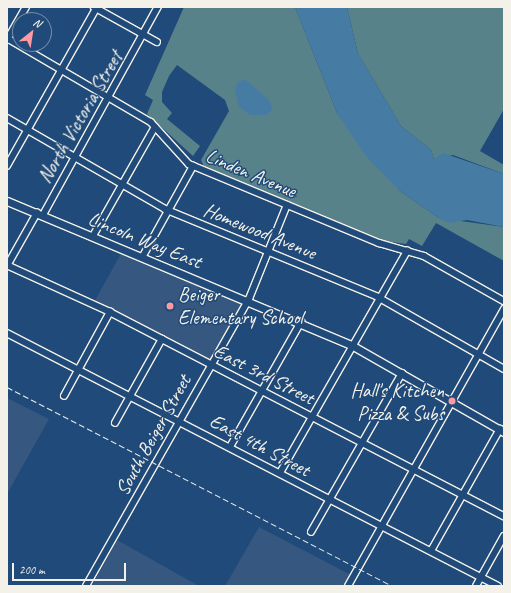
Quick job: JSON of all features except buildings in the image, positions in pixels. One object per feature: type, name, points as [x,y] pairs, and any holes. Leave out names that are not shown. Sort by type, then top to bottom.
[{"type":"main road","name":"Lincoln Way East","points":[[7,201],[248,299],[353,346],[502,430]]},
{"type":"street","points":[[7,39],[26,7]]},
{"type":"street","points":[[7,166],[96,7],[157,42]]},
{"type":"street","name":"North Victoria Street","points":[[7,266],[76,158],[158,7]]},
{"type":"street","name":"Linden Avenue","points":[[7,39],[110,97],[155,127],[193,166],[287,205],[430,259],[504,301]]},
{"type":"street","name":"Homewood Avenue","points":[[7,118],[168,211],[380,298],[504,369]]},
{"type":"street","points":[[93,236],[155,127]]},
{"type":"street","points":[[143,256],[193,166]]},
{"type":"street","name":"South Beiger Street","points":[[86,586],[248,299],[269,252],[287,205]]},
{"type":"street","points":[[280,473],[407,251]]},
{"type":"street","name":"East 3rd Street","points":[[7,266],[110,312],[504,516]]},
{"type":"street","points":[[348,586],[412,468],[504,309]]},
{"type":"street","points":[[64,396],[110,312]]},
{"type":"street","points":[[230,447],[301,322]]},
{"type":"street","name":"East 4th Street","points":[[7,333],[498,586]]},
{"type":"street","points":[[115,423],[129,395],[162,339]]},
{"type":"street","points":[[311,532],[402,373]]},
{"type":"street","points":[[431,551],[462,495],[502,430]]},
{"type":"street","points":[[476,586],[504,536]]},
{"type":"shaded area","points":[[295,7],[347,7],[358,54],[401,126],[431,150],[434,159],[443,153],[504,174],[504,227],[467,220],[449,223],[439,218],[400,191],[365,155],[337,113]]},
{"type":"shaded area","points":[[245,79],[270,101],[272,110],[267,115],[251,115],[239,107],[235,90],[237,83]]},
{"type":"shaded area","name":"Beiger Elementary School","points":[[124,248],[249,299],[211,365],[93,304]]},
{"type":"shaded area","points":[[7,398],[49,419],[7,494]]},
{"type":"shaded area","points":[[259,527],[351,575],[344,586],[225,586]]},
{"type":"shaded area","points":[[117,540],[199,586],[92,586]]},
{"type":"green space","points":[[184,7],[295,7],[337,113],[400,191],[439,218],[504,227],[504,261],[436,223],[422,246],[409,239],[406,244],[384,241],[204,167],[201,160],[229,111],[225,100],[177,65],[169,76],[162,92],[162,102],[172,113],[167,119],[200,146],[193,156],[147,114],[153,100],[145,95]]},
{"type":"green space","points":[[347,7],[504,7],[504,109],[480,151],[504,165],[504,174],[453,155],[434,159],[431,150],[401,126],[358,54]]},
{"type":"railway","points":[[7,387],[392,586]]},
{"type":"place","name":"Beiger Elementary School","points":[[170,306]]},
{"type":"place","name":"Hall's Kitchen Pizza & Subs","points":[[452,401]]}]
